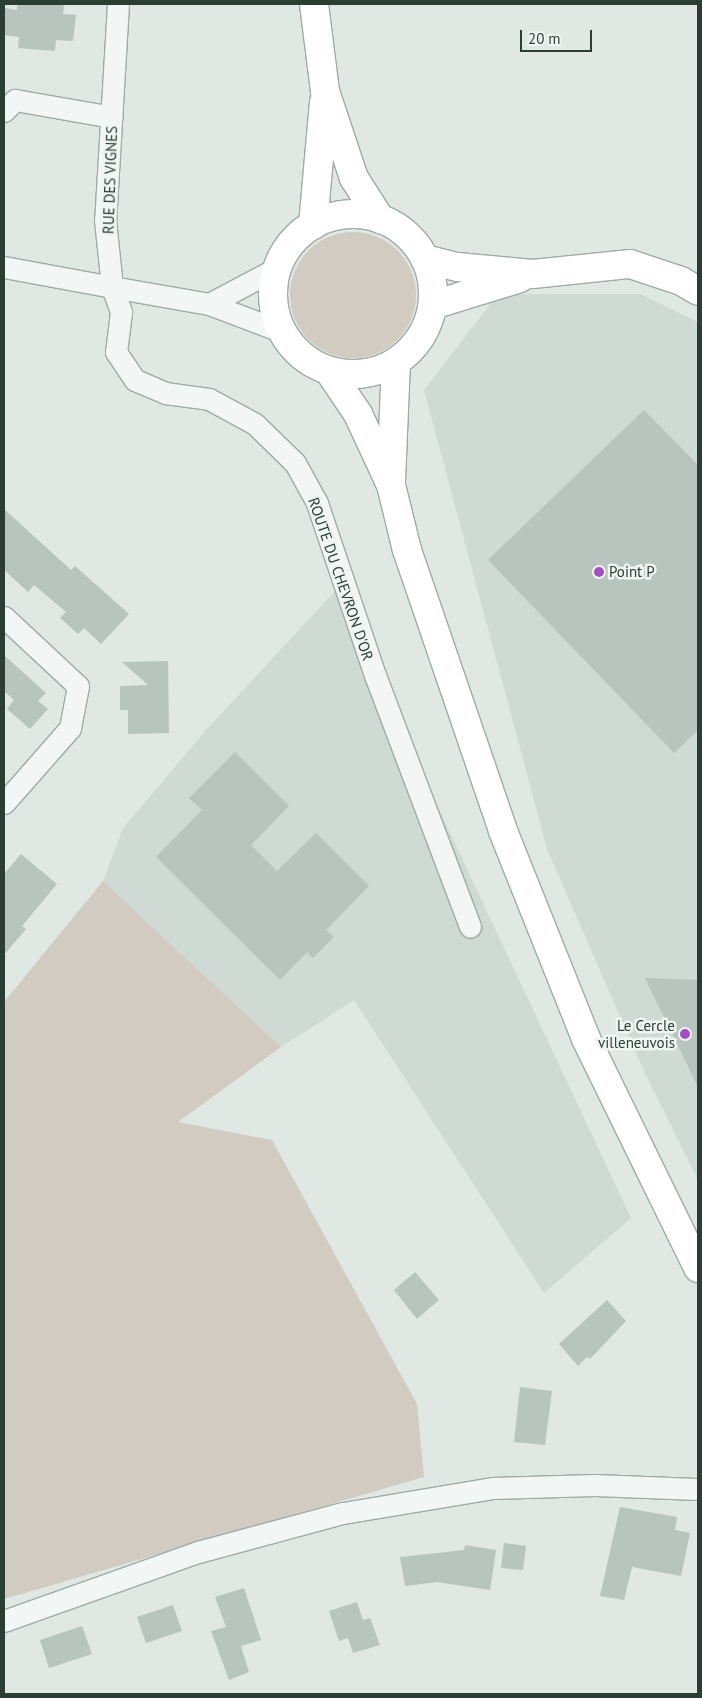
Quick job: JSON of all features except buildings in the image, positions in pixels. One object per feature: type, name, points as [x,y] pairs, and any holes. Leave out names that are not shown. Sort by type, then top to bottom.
[{"type":"main road","points":[[314,4],[326,91],[354,178],[380,219]]},
{"type":"main road","points":[[313,226],[326,91]]},
{"type":"main road","points":[[329,371],[360,374],[375,372],[396,362],[414,347],[426,328],[433,305],[432,282],[425,259],[409,237],[380,219],[358,214],[334,217],[313,226],[298,236],[278,268],[273,290],[275,312],[283,332],[295,349],[329,371],[358,414],[391,485],[407,550],[504,831],[586,1039],[698,1268]]},
{"type":"main road","points":[[425,259],[458,267],[533,274],[630,264],[681,281],[698,291]]},
{"type":"main road","points":[[433,305],[533,274]]},
{"type":"main road","points":[[391,485],[396,362]]},
{"type":"street","name":"RUE DES VIGNES","points":[[112,287],[105,220],[118,4]]},
{"type":"street","points":[[4,111],[15,100],[112,117]]},
{"type":"street","points":[[4,267],[209,304],[283,332]]},
{"type":"street","points":[[209,304],[278,268]]},
{"type":"street","name":"ROUTE DU CHEVRON D'OR","points":[[112,287],[121,312],[116,352],[135,380],[165,394],[209,399],[255,424],[295,463],[318,503],[375,675],[470,927]]},
{"type":"street","points":[[4,617],[78,686],[70,728],[4,803]]},
{"type":"street","points":[[4,1621],[198,1552],[343,1513],[492,1488],[596,1485],[698,1489]]},
{"type":"shaded area","points":[[353,232],[377,237],[398,250],[411,271],[416,295],[411,319],[398,340],[377,353],[353,358],[329,353],[308,340],[295,319],[290,295],[295,271],[308,250],[329,237]]},
{"type":"shaded area","points":[[498,294],[640,294],[698,322],[698,1180],[642,1067],[547,849],[424,390]]},
{"type":"shaded area","points":[[336,590],[631,1218],[544,1293],[354,1000],[281,1047],[103,881],[123,828],[207,729]]},
{"type":"shaded area","points":[[103,881],[281,1047],[178,1122],[272,1140],[417,1404],[424,1477],[4,1599],[4,1002]]},
{"type":"place","name":"Point P","points":[[599,572]]},
{"type":"place","name":"Le Cercle villeneuvois","points":[[685,1034]]}]
